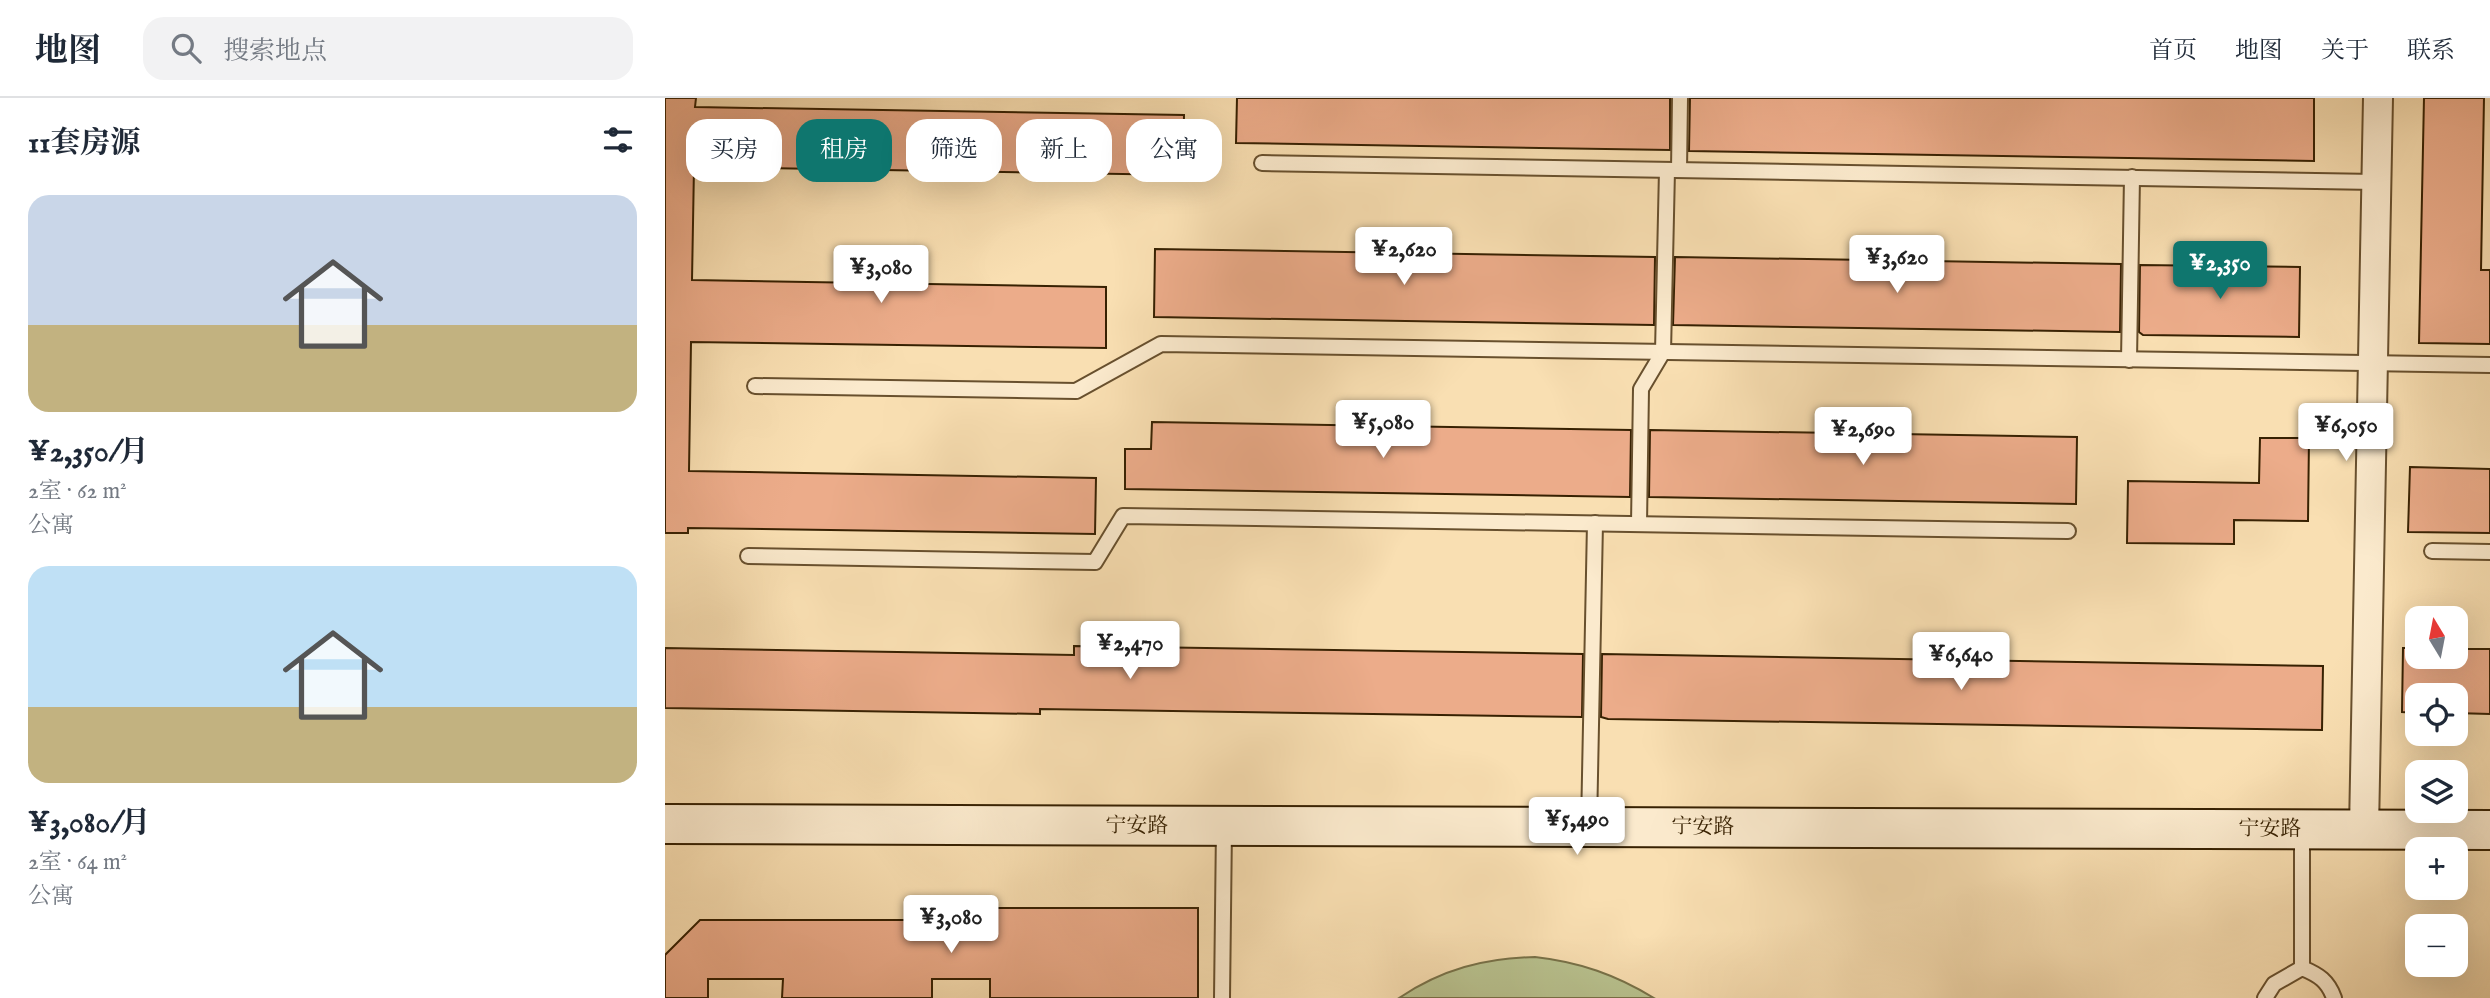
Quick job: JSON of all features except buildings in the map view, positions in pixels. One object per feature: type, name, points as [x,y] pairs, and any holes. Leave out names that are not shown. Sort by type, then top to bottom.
[{"type":"street","points":[[2364,830],[2378,98]]},
{"type":"street","name":"宁安路","points":[[665,824],[2490,830]]},
{"type":"lane","points":[[1639,524],[1641,389],[1663,352],[1673,170],[1681,98]]},
{"type":"lane","points":[[1262,163],[2377,181]]},
{"type":"lane","points":[[2129,360],[2132,177]]},
{"type":"lane","points":[[755,386],[1076,391],[1161,344],[2490,365]]},
{"type":"lane","points":[[748,556],[1095,562],[1123,516],[2068,531]]},
{"type":"lane","points":[[1589,827],[1595,523]]},
{"type":"lane","points":[[2432,551],[2490,552]]},
{"type":"lane","points":[[1221,998],[1224,826]]},
{"type":"lane","points":[[2302,830],[2302,968]]},
{"type":"lane","points":[[2265,998],[2274,984],[2302,968]]},
{"type":"lane","points":[[2302,968],[2318,975],[2329,985],[2334,998]]},
{"type":"green space","points":[[1535,957],[1567,962],[1597,971],[1654,998],[1399,998],[1431,980],[1464,967]]}]
